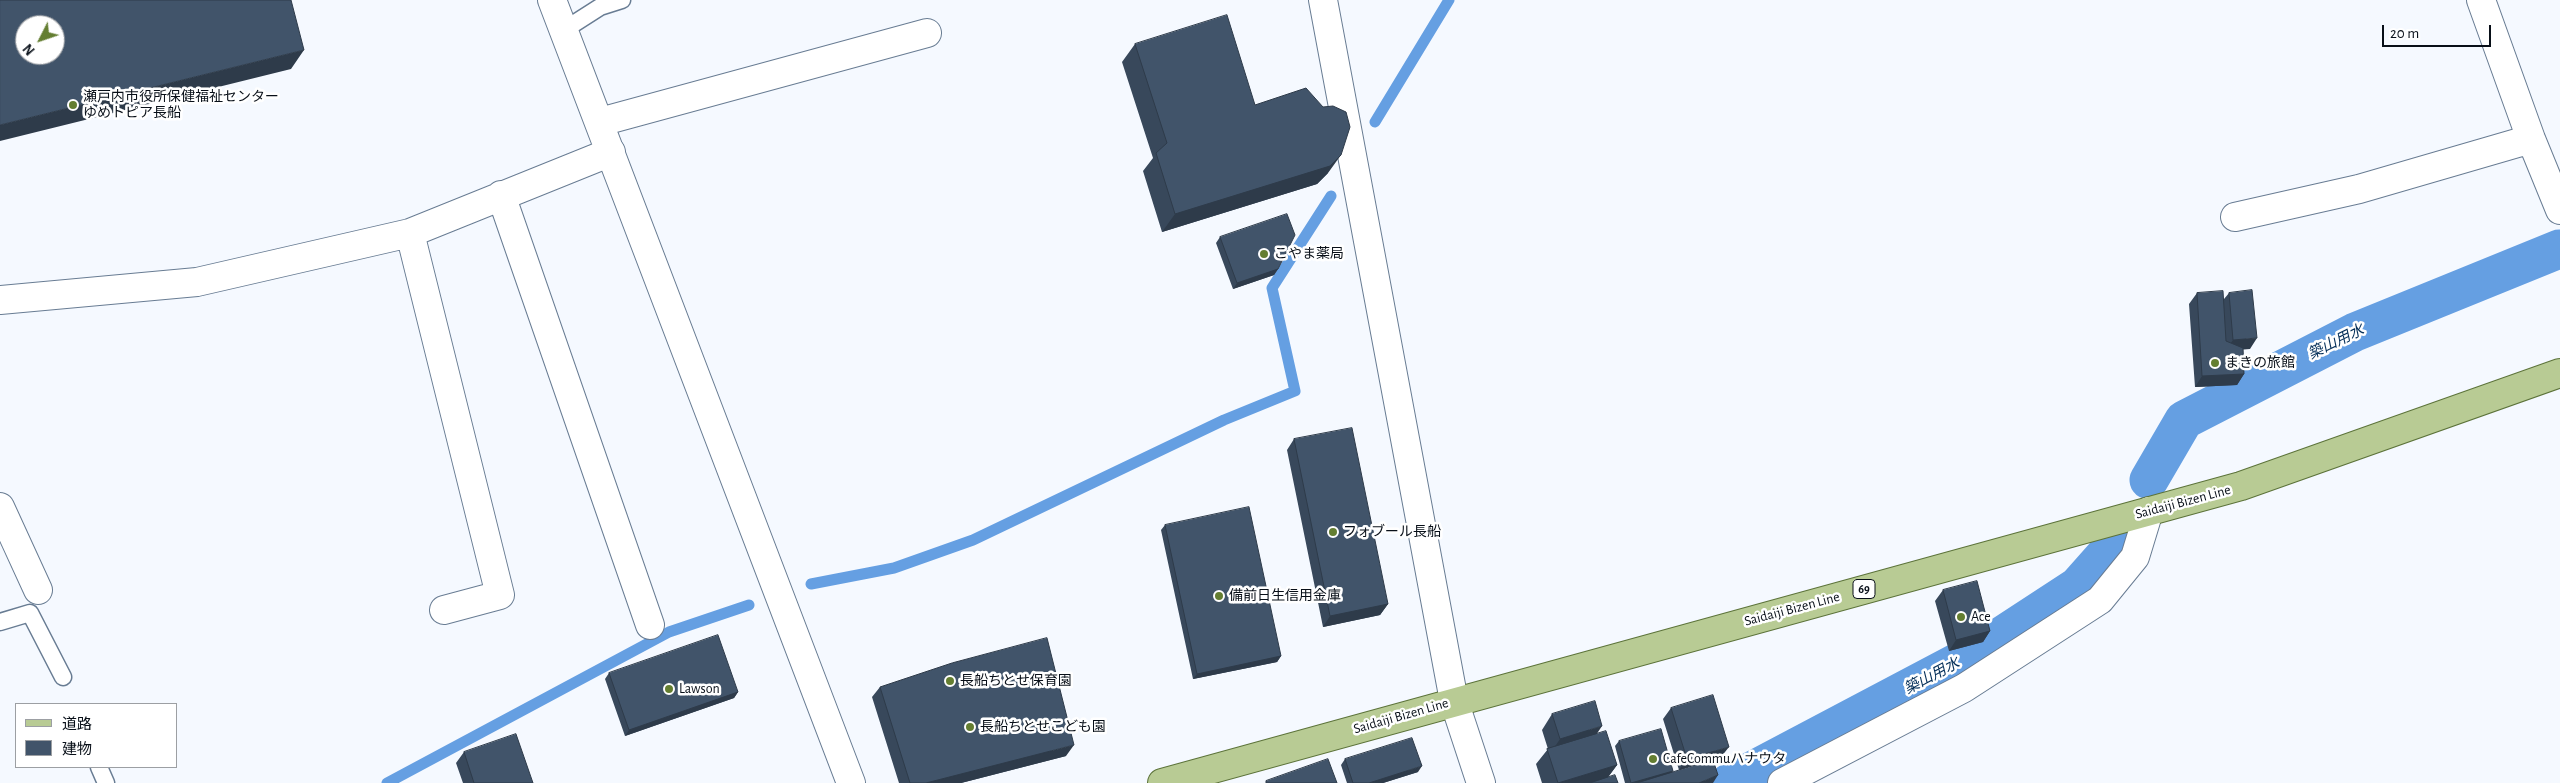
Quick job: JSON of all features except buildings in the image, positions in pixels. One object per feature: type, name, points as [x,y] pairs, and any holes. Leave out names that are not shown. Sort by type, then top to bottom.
[{"type":"main road","name":"Saidaiji Bizen Line","points":[[1162,783],[1454,701],[2241,486],[2560,373]]},
{"type":"street","points":[[552,0],[612,152],[765,562],[851,783]]},
{"type":"street","points":[[1323,0],[1454,701],[1481,783]]},
{"type":"street","points":[[2481,0],[2531,138],[2560,210]]},
{"type":"street","points":[[600,122],[927,33]]},
{"type":"street","points":[[2235,217],[2359,189],[2531,138]]},
{"type":"street","points":[[0,300],[197,282],[410,233],[612,152]]},
{"type":"street","points":[[501,195],[650,625]]},
{"type":"street","points":[[410,233],[500,595],[444,610]]},
{"type":"street","points":[[0,507],[38,590]]},
{"type":"street","points":[[1782,783],[1964,688],[2100,600],[2135,557],[2149,511]]},
{"type":"lane","points":[[564,30],[600,7],[622,0]]},
{"type":"lane","points":[[0,622],[30,613],[63,677]]},
{"type":"lane","points":[[99,768],[106,783]]},
{"type":"waterway","points":[[1375,122],[1449,0]]},
{"type":"waterway","points":[[811,584],[894,568],[973,540],[1224,420],[1295,391],[1272,288],[1331,196]]},
{"type":"waterway","name":"築山用水","points":[[2149,480],[2184,420],[2355,332],[2559,249]]},
{"type":"waterway","name":"築山用水","points":[[1729,783],[1977,652],[2078,586],[2117,542]]},
{"type":"waterway","points":[[387,783],[669,632],[749,605]]},
{"type":"place","name":"瀬戸内市役所保健福祉センター ゆめトピア長船","points":[[73,105]]},
{"type":"place","name":"こやま薬局","points":[[1264,254]]},
{"type":"place","name":"まきの旅館","points":[[2215,363]]},
{"type":"place","name":"フォブール長船","points":[[1333,532]]},
{"type":"place","name":"備前日生信用金庫","points":[[1219,596]]},
{"type":"place","name":"Ace","points":[[1961,617]]},
{"type":"place","name":"長船ちとせ保育園","points":[[950,681]]},
{"type":"place","name":"Lawson","points":[[669,689]]},
{"type":"place","name":"長船ちとせこども園","points":[[970,727]]},
{"type":"place","name":"CafeCommuハナウタ","points":[[1653,759]]}]
